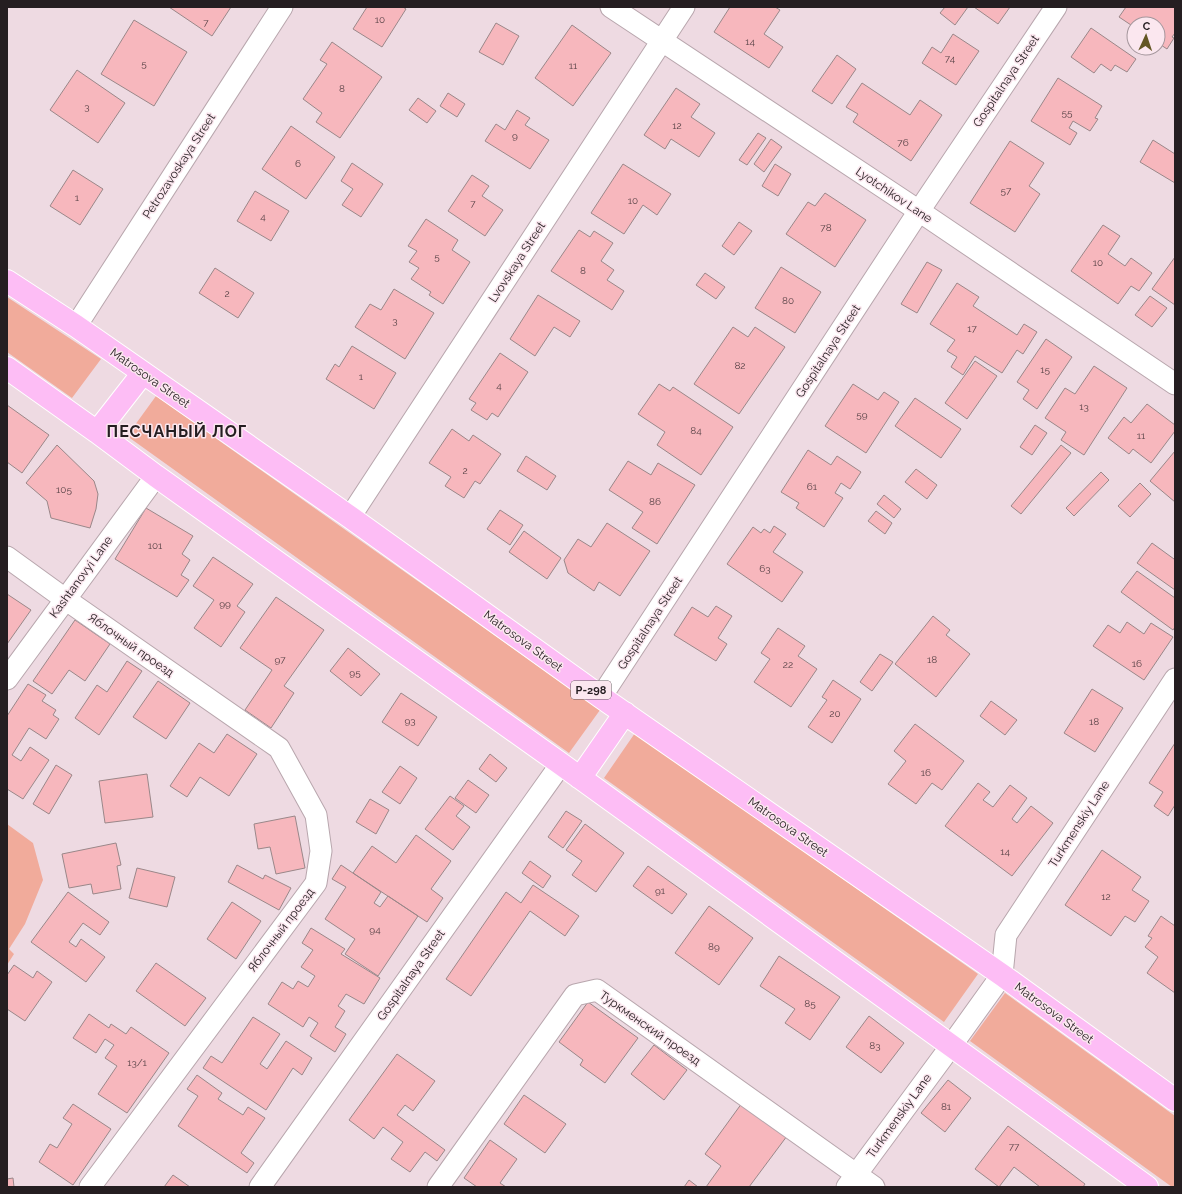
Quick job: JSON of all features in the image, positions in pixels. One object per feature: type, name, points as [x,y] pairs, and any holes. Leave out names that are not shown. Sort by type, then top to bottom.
[{"type":"highway","name":"Matrosova Street","points":[[7,281],[76,326],[350,517],[601,697],[1002,975],[1175,1100]]},
{"type":"highway","points":[[7,368],[156,476],[561,764],[1147,1187]]},
{"type":"highway","points":[[97,432],[144,373]]},
{"type":"highway","points":[[580,778],[625,713]]},
{"type":"street","name":"Petrozavoskaya Street","points":[[76,326],[282,7]]},
{"type":"street","name":"Lyotchikov Lane","points":[[611,7],[919,211],[1175,384]]},
{"type":"street","name":"Lvovskaya Street","points":[[350,517],[684,7]]},
{"type":"street","name":"Gospitalnaya Street","points":[[601,697],[919,211],[1056,7]]},
{"type":"street","name":"Kashtanovyi Lane","points":[[7,680],[156,476]]},
{"type":"street","name":"Яблочный проезд","points":[[7,557],[279,748],[316,815],[321,851],[316,883],[90,1187]]},
{"type":"street","name":"Turkmenskiy Lane","points":[[852,1180],[1002,975],[1006,935],[1175,679]]},
{"type":"street","name":"Gospitalnaya Street","points":[[260,1187],[561,764]]},
{"type":"street","name":"Туркменский проезд","points":[[438,1187],[575,995],[597,990],[852,1180],[874,1187]]},
{"type":"shaded area","points":[[7,297],[101,359],[72,398],[7,352]]},
{"type":"shaded area","points":[[156,396],[600,710],[569,753],[127,436]]},
{"type":"shaded area","points":[[635,733],[978,974],[944,1022],[604,778]]},
{"type":"shaded area","points":[[7,824],[33,843],[43,880],[25,924],[9,949],[14,954],[7,965]]},
{"type":"shaded area","points":[[1005,993],[1175,1116],[1175,1187],[1172,1187],[970,1041]]},
{"type":"building","points":[[169,7],[231,7],[212,36]]},
{"type":"building","points":[[367,7],[403,7],[406,9],[382,47],[353,29]]},
{"type":"building","points":[[730,7],[775,7],[780,10],[764,34],[783,47],[769,68],[714,32]]},
{"type":"building","points":[[945,7],[968,7],[955,25],[940,13]]},
{"type":"building","points":[[974,7],[1010,7],[998,24]]},
{"type":"building","points":[[1126,7],[1175,7],[1175,33],[1172,37],[1174,38],[1166,48],[1166,16],[1126,16],[1126,22],[1119,17]]},
{"type":"building","points":[[134,20],[187,52],[154,106],[101,74]]},
{"type":"building","points":[[496,23],[519,36],[503,65],[479,52]]},
{"type":"building","points":[[572,25],[611,53],[573,106],[535,78]]},
{"type":"building","points":[[1091,28],[1126,52],[1126,56],[1132,56],[1136,59],[1127,72],[1115,65],[1111,71],[1101,64],[1094,73],[1071,57]]},
{"type":"building","points":[[953,34],[979,51],[956,85],[922,63],[932,47],[941,53]]},
{"type":"building","points":[[332,42],[382,77],[340,138],[316,122],[322,113],[303,99],[327,64],[320,60]]},
{"type":"building","points":[[837,55],[856,69],[832,104],[812,91]]},
{"type":"building","points":[[77,70],[125,103],[98,143],[50,110]]},
{"type":"building","points":[[1058,78],[1102,106],[1095,118],[1098,119],[1090,131],[1073,121],[1069,128],[1077,133],[1070,145],[1031,121]]},
{"type":"building","points":[[862,83],[910,115],[920,100],[942,115],[911,161],[853,122],[858,114],[846,107]]},
{"type":"building","points":[[676,88],[700,104],[691,117],[715,133],[699,157],[671,139],[665,149],[644,135]]},
{"type":"building","points":[[448,93],[465,104],[457,117],[440,106]]},
{"type":"building","points":[[418,98],[436,111],[427,123],[409,110]]},
{"type":"building","points":[[517,110],[530,118],[525,125],[549,140],[530,169],[485,141],[496,124],[505,130]]},
{"type":"building","points":[[291,126],[335,157],[306,199],[262,169]]},
{"type":"building","points":[[758,133],[766,138],[747,165],[739,160]]},
{"type":"building","points":[[771,139],[782,147],[764,172],[754,164]]},
{"type":"building","points":[[1153,140],[1175,154],[1175,183],[1140,162]]},
{"type":"building","points":[[1010,141],[1044,163],[1029,186],[1040,194],[1015,232],[970,203]]},
{"type":"building","points":[[352,163],[383,184],[361,217],[342,205],[353,189],[341,181]]},
{"type":"building","points":[[623,164],[671,194],[657,215],[643,205],[624,234],[591,213]]},
{"type":"building","points":[[775,164],[791,174],[778,196],[762,186]]},
{"type":"building","points":[[73,170],[103,189],[80,225],[50,206]]},
{"type":"building","points":[[472,175],[489,186],[482,196],[503,210],[485,236],[448,211]]},
{"type":"building","points":[[255,191],[289,211],[271,241],[237,221]]},
{"type":"building","points":[[825,193],[866,220],[835,267],[786,234],[808,202],[815,206]]},
{"type":"building","points":[[426,219],[458,240],[452,250],[470,262],[443,304],[429,295],[431,292],[411,279],[419,268],[409,262],[417,251],[408,246]]},
{"type":"building","points":[[739,222],[752,231],[734,255],[722,246]]},
{"type":"building","points":[[1103,225],[1120,236],[1108,254],[1125,266],[1131,258],[1152,273],[1139,291],[1131,286],[1118,304],[1071,271]]},
{"type":"building","points":[[579,230],[590,237],[594,231],[613,243],[601,261],[614,270],[607,280],[624,291],[612,310],[551,271]]},
{"type":"building","points":[[1175,257],[1175,305],[1152,289]]},
{"type":"building","points":[[927,262],[942,270],[917,313],[901,304]]},
{"type":"building","points":[[781,267],[821,292],[795,333],[755,308]]},
{"type":"building","points":[[215,268],[254,293],[238,318],[199,293]]},
{"type":"building","points":[[705,273],[725,287],[716,299],[696,285]]},
{"type":"building","points":[[957,283],[979,297],[973,306],[1017,335],[1024,324],[1037,332],[1023,354],[1017,350],[1002,373],[975,356],[963,375],[951,367],[957,357],[947,351],[955,340],[930,324]]},
{"type":"building","points":[[394,289],[434,313],[405,359],[355,327],[370,304],[381,310]]},
{"type":"building","points":[[538,295],[580,321],[570,337],[554,327],[535,356],[510,339]]},
{"type":"building","points":[[1150,296],[1167,308],[1152,327],[1135,315]]},
{"type":"building","points":[[733,327],[748,337],[755,327],[785,347],[739,414],[694,384]]},
{"type":"building","points":[[1046,339],[1072,357],[1037,409],[1023,399],[1029,390],[1017,382]]},
{"type":"building","points":[[352,346],[396,373],[374,409],[326,379],[335,364],[339,367]]},
{"type":"building","points":[[500,353],[528,372],[498,417],[492,413],[487,420],[471,410],[476,403],[469,399]]},
{"type":"building","points":[[975,361],[997,376],[967,419],[945,403]]},
{"type":"building","points":[[1094,366],[1127,388],[1084,455],[1061,440],[1066,432],[1045,418],[1065,388],[1075,394]]},
{"type":"building","points":[[659,384],[670,391],[673,387],[733,427],[701,475],[657,445],[665,432],[638,414]]},
{"type":"building","points":[[853,384],[878,400],[884,392],[899,402],[866,453],[825,426]]},
{"type":"building","points":[[915,398],[961,429],[941,458],[895,426]]},
{"type":"building","points":[[1147,404],[1175,425],[1175,431],[1151,463],[1133,449],[1129,454],[1108,438],[1124,417],[1131,423]]},
{"type":"building","points":[[7,405],[49,435],[22,473],[7,462]]},
{"type":"building","points":[[1035,425],[1047,433],[1032,455],[1020,447]]},
{"type":"building","points":[[452,429],[469,441],[473,435],[501,454],[480,484],[475,481],[464,498],[445,486],[451,477],[429,463]]},
{"type":"building","points":[[57,445],[94,481],[98,494],[96,509],[90,528],[51,518],[47,501],[26,483]]},
{"type":"building","points":[[1061,445],[1071,453],[1021,514],[1011,506]]},
{"type":"building","points":[[808,450],[831,465],[837,456],[861,472],[850,489],[841,483],[835,493],[843,498],[824,527],[796,508],[799,503],[781,492]]},
{"type":"building","points":[[1175,451],[1175,502],[1150,481]]},
{"type":"building","points":[[526,456],[556,476],[547,490],[517,471]]},
{"type":"building","points":[[628,461],[651,475],[658,463],[695,485],[657,544],[632,528],[643,512],[609,490]]},
{"type":"building","points":[[916,469],[937,485],[927,499],[905,482]]},
{"type":"building","points":[[1101,472],[1109,480],[1074,516],[1066,508]]},
{"type":"building","points":[[1140,483],[1151,494],[1130,517],[1118,506]]},
{"type":"building","points":[[884,495],[901,509],[894,518],[877,504]]},
{"type":"building","points":[[146,508],[193,536],[182,554],[190,560],[181,575],[189,580],[177,597],[115,559]]},
{"type":"building","points":[[500,510],[523,525],[510,545],[487,529]]},
{"type":"building","points":[[876,511],[892,523],[885,534],[868,521]]},
{"type":"building","points":[[607,523],[650,551],[620,596],[599,582],[594,591],[568,573],[564,560],[578,539],[591,547]]},
{"type":"building","points":[[774,526],[786,534],[773,552],[803,572],[782,602],[727,564],[753,527],[761,533],[764,529],[770,533]]},
{"type":"building","points":[[524,531],[561,558],[547,579],[509,552]]},
{"type":"building","points":[[1152,543],[1174,559],[1175,558],[1175,590],[1137,563]]},
{"type":"building","points":[[213,557],[253,584],[237,606],[245,612],[221,647],[194,628],[214,600],[193,586]]},
{"type":"building","points":[[1137,571],[1175,598],[1175,627],[1173,630],[1121,592]]},
{"type":"building","points":[[7,594],[31,610],[7,644]]},
{"type":"building","points":[[276,597],[324,630],[284,686],[294,693],[271,728],[245,710],[272,670],[240,648]]},
{"type":"building","points":[[716,606],[732,616],[718,638],[727,644],[716,661],[674,635],[692,607],[708,617]]},
{"type":"building","points":[[933,616],[950,630],[946,635],[970,654],[936,697],[895,664]]},
{"type":"building","points":[[75,620],[110,644],[85,681],[69,670],[52,694],[33,681]]},
{"type":"building","points":[[1127,622],[1144,634],[1151,623],[1173,637],[1144,680],[1093,646],[1108,625],[1120,633]]},
{"type":"building","points":[[778,628],[805,646],[798,656],[817,669],[791,707],[754,682],[770,659],[761,653]]},
{"type":"building","points":[[348,648],[380,674],[361,696],[330,671]]},
{"type":"building","points":[[880,654],[893,662],[872,691],[860,682]]},
{"type":"building","points":[[127,661],[142,671],[99,735],[75,718],[97,685],[107,692]]},
{"type":"building","points":[[833,680],[861,699],[832,743],[808,727],[827,700],[822,697]]},
{"type":"building","points":[[158,681],[190,703],[166,739],[133,717]]},
{"type":"building","points":[[28,684],[46,695],[42,701],[56,710],[53,715],[59,719],[46,739],[29,728],[12,755],[21,761],[30,747],[49,760],[23,799],[7,789],[7,716]]},
{"type":"building","points":[[1092,689],[1123,708],[1095,752],[1064,733]]},
{"type":"building","points":[[401,693],[437,717],[418,746],[382,722]]},
{"type":"building","points":[[991,701],[1017,720],[1005,735],[980,716]]},
{"type":"building","points":[[915,724],[964,761],[942,790],[932,783],[916,804],[888,784],[906,761],[894,751]]},
{"type":"building","points":[[227,734],[257,754],[229,796],[200,777],[187,797],[170,786],[199,743],[214,753]]},
{"type":"building","points":[[1175,743],[1175,805],[1168,816],[1154,806],[1163,792],[1149,783]]},
{"type":"building","points":[[490,754],[507,768],[496,782],[479,769]]},
{"type":"building","points":[[56,765],[72,775],[49,814],[33,804]]},
{"type":"building","points":[[400,766],[417,778],[400,804],[382,792]]},
{"type":"building","points":[[147,774],[153,817],[105,823],[99,781]]},
{"type":"building","points":[[468,780],[489,795],[476,813],[455,798]]},
{"type":"building","points":[[978,783],[990,792],[983,800],[993,807],[1010,785],[1027,798],[1012,819],[1017,823],[1031,806],[1053,823],[1012,876],[945,826]]},
{"type":"building","points":[[450,796],[464,806],[456,816],[470,827],[453,850],[425,829]]},
{"type":"building","points":[[370,799],[389,810],[376,834],[356,822]]},
{"type":"building","points":[[566,811],[582,821],[563,848],[548,837]]},
{"type":"building","points":[[295,816],[305,868],[276,874],[270,847],[258,849],[254,824]]},
{"type":"building","points":[[585,824],[624,853],[596,892],[572,875],[582,861],[566,850]]},
{"type":"building","points":[[416,835],[451,861],[431,889],[443,898],[427,922],[353,873],[372,846],[396,863]]},
{"type":"building","points":[[116,843],[121,865],[117,866],[121,889],[93,894],[91,884],[69,888],[62,854]]},
{"type":"building","points":[[1102,850],[1141,877],[1132,890],[1149,901],[1135,922],[1125,916],[1111,936],[1065,905]]},
{"type":"building","points":[[530,861],[551,876],[543,888],[522,873]]},
{"type":"building","points":[[237,865],[263,879],[265,875],[291,888],[279,910],[228,882]]},
{"type":"building","points":[[341,865],[381,892],[374,903],[380,907],[388,896],[418,916],[378,976],[345,954],[355,939],[325,919],[346,887],[332,879]]},
{"type":"building","points":[[648,866],[687,894],[672,914],[633,886]]},
{"type":"building","points":[[137,868],[175,877],[167,907],[129,898]]},
{"type":"building","points":[[533,885],[579,916],[565,936],[530,911],[471,996],[446,979],[506,892],[521,903]]},
{"type":"building","points":[[68,892],[109,922],[100,935],[83,923],[69,942],[76,947],[81,939],[105,957],[86,982],[31,942]]},
{"type":"building","points":[[232,902],[261,921],[236,959],[207,939]]},
{"type":"building","points":[[709,906],[753,938],[719,985],[675,953]]},
{"type":"building","points":[[1161,916],[1175,926],[1175,993],[1147,973],[1158,957],[1145,947],[1152,938],[1148,936]]},
{"type":"building","points":[[311,928],[345,949],[341,954],[380,978],[364,1004],[346,994],[338,1006],[345,1011],[335,1027],[346,1034],[335,1052],[310,1036],[318,1023],[309,1017],[303,1027],[268,1004],[282,982],[293,989],[298,981],[308,987],[315,976],[301,967],[313,950],[302,943]]},
{"type":"building","points":[[779,956],[840,997],[810,1040],[785,1023],[795,1009],[760,986]]},
{"type":"building","points":[[156,963],[206,998],[185,1026],[136,991]]},
{"type":"building","points":[[14,965],[33,978],[37,971],[52,982],[25,1021],[7,1009],[7,975]]},
{"type":"building","points":[[588,1002],[638,1038],[605,1083],[580,1065],[583,1060],[559,1042]]},
{"type":"building","points":[[89,1014],[109,1028],[111,1024],[126,1034],[131,1027],[169,1053],[127,1113],[98,1094],[117,1066],[105,1058],[114,1045],[105,1039],[96,1053],[73,1038]]},
{"type":"building","points":[[869,1016],[904,1043],[881,1073],[846,1047]]},
{"type":"building","points":[[253,1017],[280,1034],[260,1064],[267,1069],[286,1041],[312,1058],[302,1075],[293,1068],[266,1110],[203,1068],[211,1056],[222,1063]]},
{"type":"building","points":[[654,1045],[687,1070],[664,1100],[631,1074]]},
{"type":"building","points":[[397,1054],[435,1081],[413,1111],[405,1105],[397,1115],[445,1150],[437,1161],[425,1152],[410,1172],[391,1159],[403,1142],[383,1127],[374,1139],[349,1120]]},
{"type":"building","points":[[197,1075],[222,1093],[218,1099],[243,1115],[248,1107],[265,1118],[241,1153],[254,1163],[247,1173],[178,1126],[198,1096],[187,1089]]},
{"type":"building","points":[[948,1080],[971,1098],[945,1132],[921,1113]]},
{"type":"building","points":[[524,1095],[566,1124],[545,1153],[504,1124]]},
{"type":"building","points":[[742,1103],[787,1136],[749,1187],[706,1187],[721,1166],[705,1154]]},
{"type":"building","points":[[73,1104],[111,1129],[73,1185],[39,1162],[50,1144],[57,1148],[72,1124],[63,1118]]},
{"type":"building","points":[[1008,1126],[1085,1184],[1083,1187],[1040,1187],[1014,1167],[999,1187],[975,1169]]},
{"type":"building","points":[[490,1140],[517,1159],[500,1183],[506,1187],[477,1187],[464,1178]]},
{"type":"building","points":[[173,1175],[190,1187],[164,1187]]},
{"type":"building","points":[[13,1178],[14,1187],[7,1187],[7,1179]]},
{"type":"building","points":[[689,1180],[698,1187],[684,1187]]},
{"type":"district","name":"ПЕСЧАНЫЙ ЛОГ","points":[[177,431]]}]
